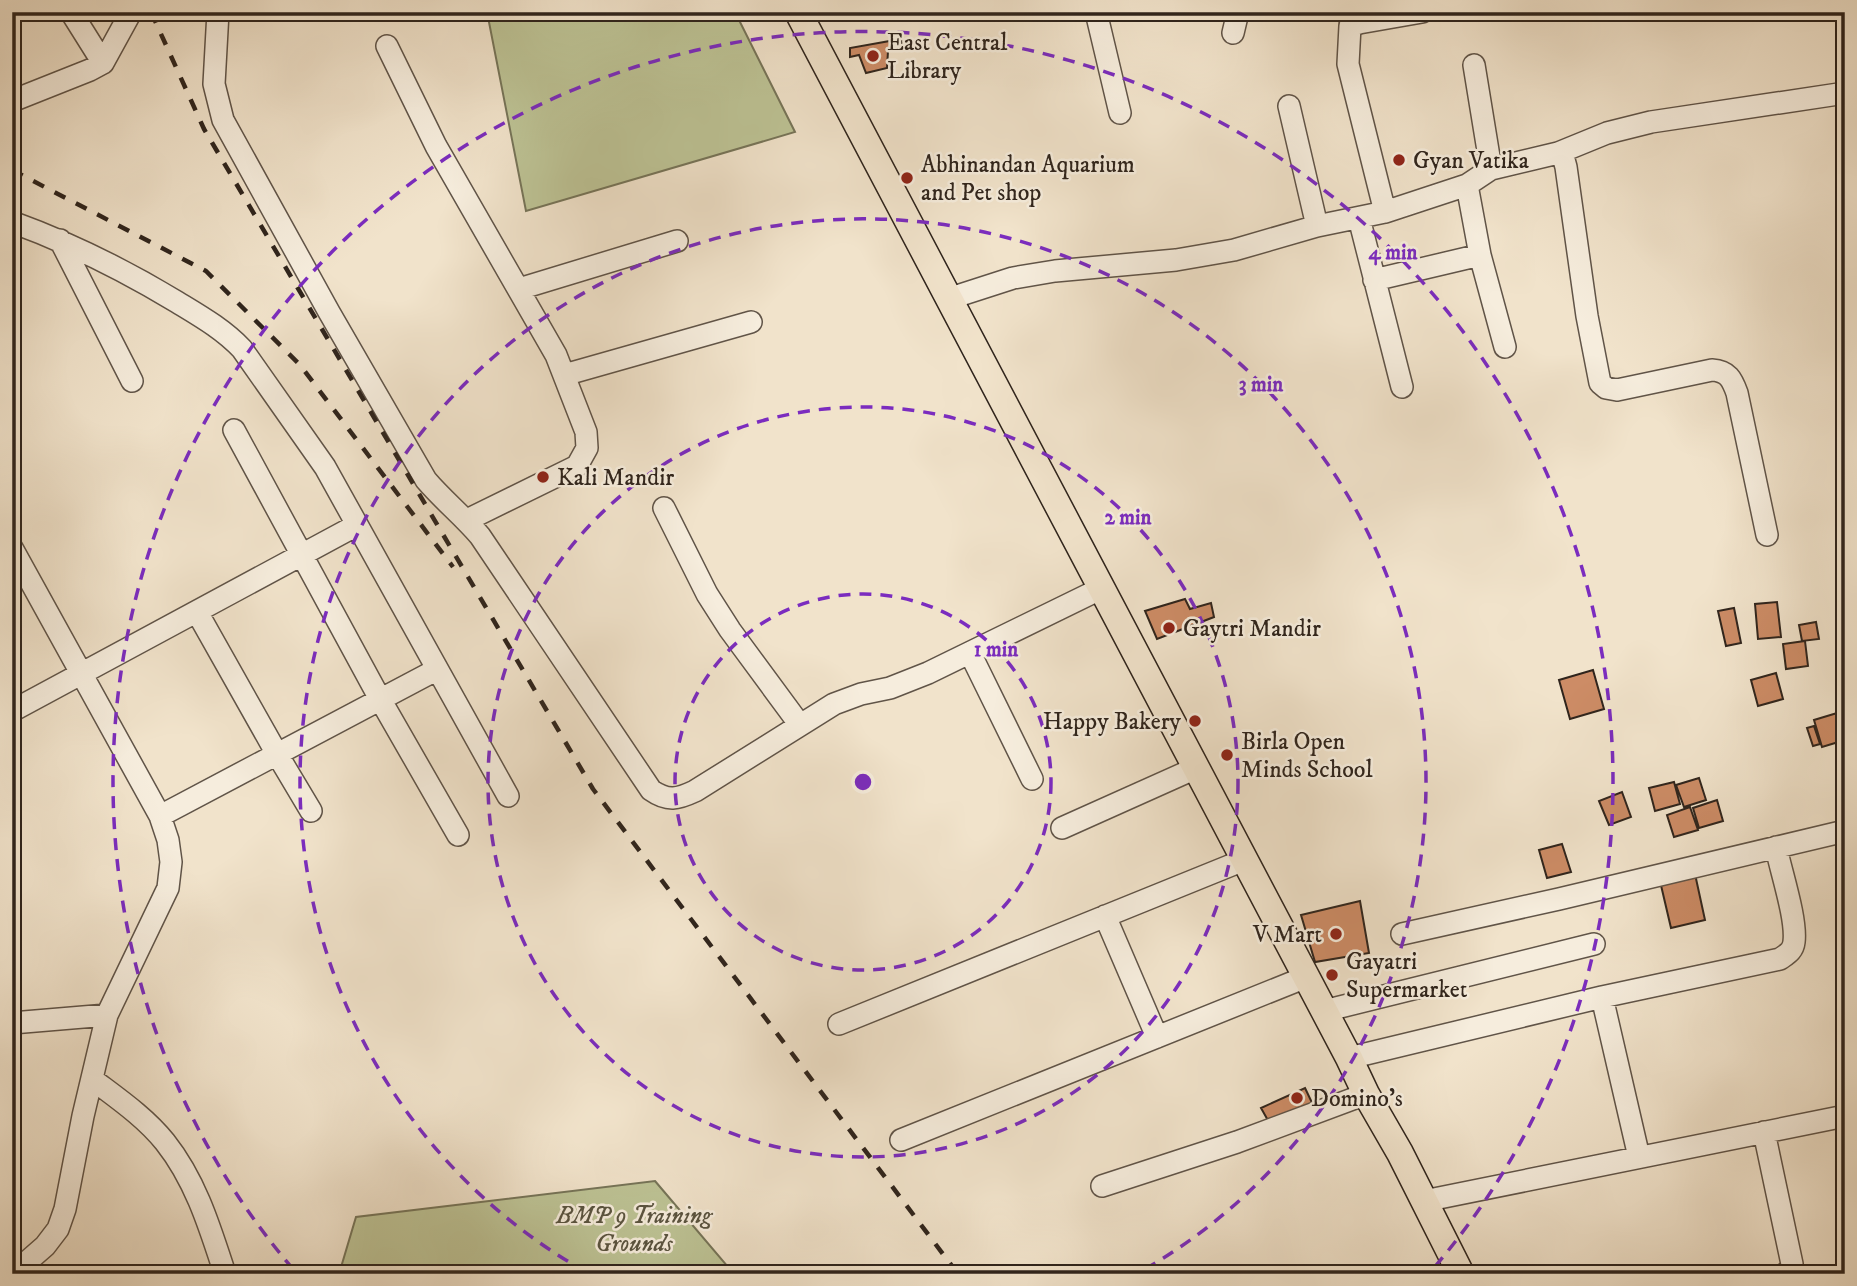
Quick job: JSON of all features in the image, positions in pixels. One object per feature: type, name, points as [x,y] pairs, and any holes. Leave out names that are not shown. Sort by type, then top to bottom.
[{"type":"main road","points":[[797,12],[951,299],[1100,589],[1461,1274]]},
{"type":"street","points":[[71,12],[103,63]]},
{"type":"street","points":[[12,100],[90,71],[103,63],[131,12]]},
{"type":"street","points":[[218,12],[214,84],[223,120],[329,312],[426,480],[440,498],[467,520],[488,547],[651,790],[663,798],[677,799],[695,791],[847,698],[890,688],[970,653],[1100,589]]},
{"type":"street","points":[[1096,12],[1120,113]]},
{"type":"street","points":[[1385,212],[1348,64],[1350,26],[1354,18],[1422,12]]},
{"type":"street","points":[[387,46],[436,146],[556,355],[586,432],[587,449],[577,466],[467,520]]},
{"type":"street","points":[[1474,65],[1491,169]]},
{"type":"street","points":[[951,299],[1013,278],[1055,271],[1176,260],[1234,250],[1317,226],[1385,212],[1467,185],[1491,169],[1558,152],[1607,133],[1651,122],[1845,93]]},
{"type":"street","points":[[1289,106],[1317,226]]},
{"type":"street","points":[[1558,152],[1563,156],[1566,167],[1587,316],[1600,383],[1605,388],[1616,390],[1712,370],[1723,371],[1732,378],[1767,535]]},
{"type":"street","points":[[1467,185],[1480,255],[1505,347]]},
{"type":"street","points":[[1359,218],[1402,387]]},
{"type":"street","points":[[12,222],[60,240],[141,281],[229,334],[242,349],[325,467],[508,796]]},
{"type":"street","points":[[60,240],[132,381]]},
{"type":"street","points":[[519,289],[677,241]]},
{"type":"street","points":[[1374,280],[1480,255]]},
{"type":"street","points":[[564,375],[751,322]]},
{"type":"street","points":[[234,430],[380,699],[458,835]]},
{"type":"street","points":[[664,508],[707,594],[730,631],[800,725]]},
{"type":"street","points":[[12,711],[357,525]]},
{"type":"street","points":[[12,548],[160,816],[168,840],[171,862],[168,888],[107,1015],[65,1209],[58,1229],[45,1246],[13,1274]]},
{"type":"street","points":[[197,612],[312,811]]},
{"type":"street","points":[[970,653],[1032,779]]},
{"type":"street","points":[[160,816],[436,670]]},
{"type":"street","points":[[1062,828],[1195,768]]},
{"type":"street","points":[[1402,934],[1845,831]]},
{"type":"street","points":[[1349,1058],[1602,997],[1780,959],[1791,951],[1794,943],[1793,925],[1776,847]]},
{"type":"street","points":[[839,1024],[1244,860]]},
{"type":"street","points":[[1105,916],[1157,1037]]},
{"type":"street","points":[[1324,1011],[1594,944]]},
{"type":"street","points":[[901,1140],[1306,977]]},
{"type":"street","points":[[1602,997],[1639,1157]]},
{"type":"street","points":[[12,1023],[107,1015]]},
{"type":"street","points":[[92,1079],[144,1120],[164,1141],[181,1166],[206,1214],[225,1274]]},
{"type":"street","points":[[1102,1186],[1237,1142],[1366,1094]]},
{"type":"street","points":[[1424,1201],[1845,1116]]},
{"type":"street","points":[[1764,1132],[1792,1264],[1785,1274]]},
{"type":"green space","points":[[487,12],[735,12],[795,132],[526,211]]},
{"type":"green space","name":"BMP 9 Training Grounds","points":[[655,1181],[734,1274],[339,1274],[356,1217]]},
{"type":"building","name":"East Central Library","points":[[901,39],[902,46],[888,51],[887,68],[866,73],[859,55],[850,57],[850,48]]},
{"type":"building","name":"Gaytri Mandir","points":[[1185,599],[1190,609],[1211,603],[1214,617],[1157,639],[1145,611]]},
{"type":"building","points":[[1777,602],[1781,637],[1758,639],[1755,604]]},
{"type":"building","points":[[1734,608],[1741,643],[1726,646],[1718,611]]},
{"type":"building","points":[[1816,622],[1819,639],[1802,641],[1799,625]]},
{"type":"building","points":[[1805,641],[1808,666],[1786,669],[1783,644]]},
{"type":"building","points":[[1593,670],[1604,709],[1570,719],[1559,680]]},
{"type":"building","points":[[1776,673],[1783,699],[1758,706],[1751,680]]},
{"type":"building","points":[[1837,713],[1845,740],[1822,747],[1814,720]]},
{"type":"building","points":[[1814,726],[1820,744],[1813,746],[1807,728]]},
{"type":"building","points":[[1699,778],[1706,800],[1684,807],[1676,785]]},
{"type":"building","points":[[1674,782],[1680,804],[1655,811],[1649,788]]},
{"type":"building","points":[[1622,792],[1631,817],[1609,825],[1599,801]]},
{"type":"building","points":[[1717,800],[1723,821],[1699,828],[1693,808]]},
{"type":"building","points":[[1690,807],[1698,830],[1674,837],[1667,815]]},
{"type":"building","points":[[1562,844],[1571,872],[1547,878],[1539,850]]},
{"type":"building","points":[[1695,874],[1705,920],[1671,928],[1660,881]]},
{"type":"building","name":"V Mart","points":[[1360,901],[1369,953],[1315,962],[1301,915]]},
{"type":"building","name":"Domino's","points":[[1305,1088],[1314,1107],[1270,1124],[1261,1108]]},
{"type":"railway","points":[[151,12],[204,129],[593,789],[958,1274]]},
{"type":"railway","points":[[12,170],[206,271],[300,365],[453,567]]},
{"type":"place","name":"East Central Library","points":[[873,56]]},
{"type":"place","name":"Gyan Vatika","points":[[1399,160]]},
{"type":"place","name":"Abhinandan Aquarium and Pet shop","points":[[907,178]]},
{"type":"place","name":"Kali Mandir","points":[[543,477]]},
{"type":"place","name":"Gaytri Mandir","points":[[1169,628]]},
{"type":"place","name":"Happy Bakery","points":[[1195,721]]},
{"type":"place","name":"Birla Open Minds School","points":[[1227,755]]},
{"type":"place","name":"V Mart","points":[[1336,934]]},
{"type":"place","name":"Gayatri Supermarket","points":[[1332,975]]},
{"type":"place","name":"Domino's","points":[[1297,1098]]}]
